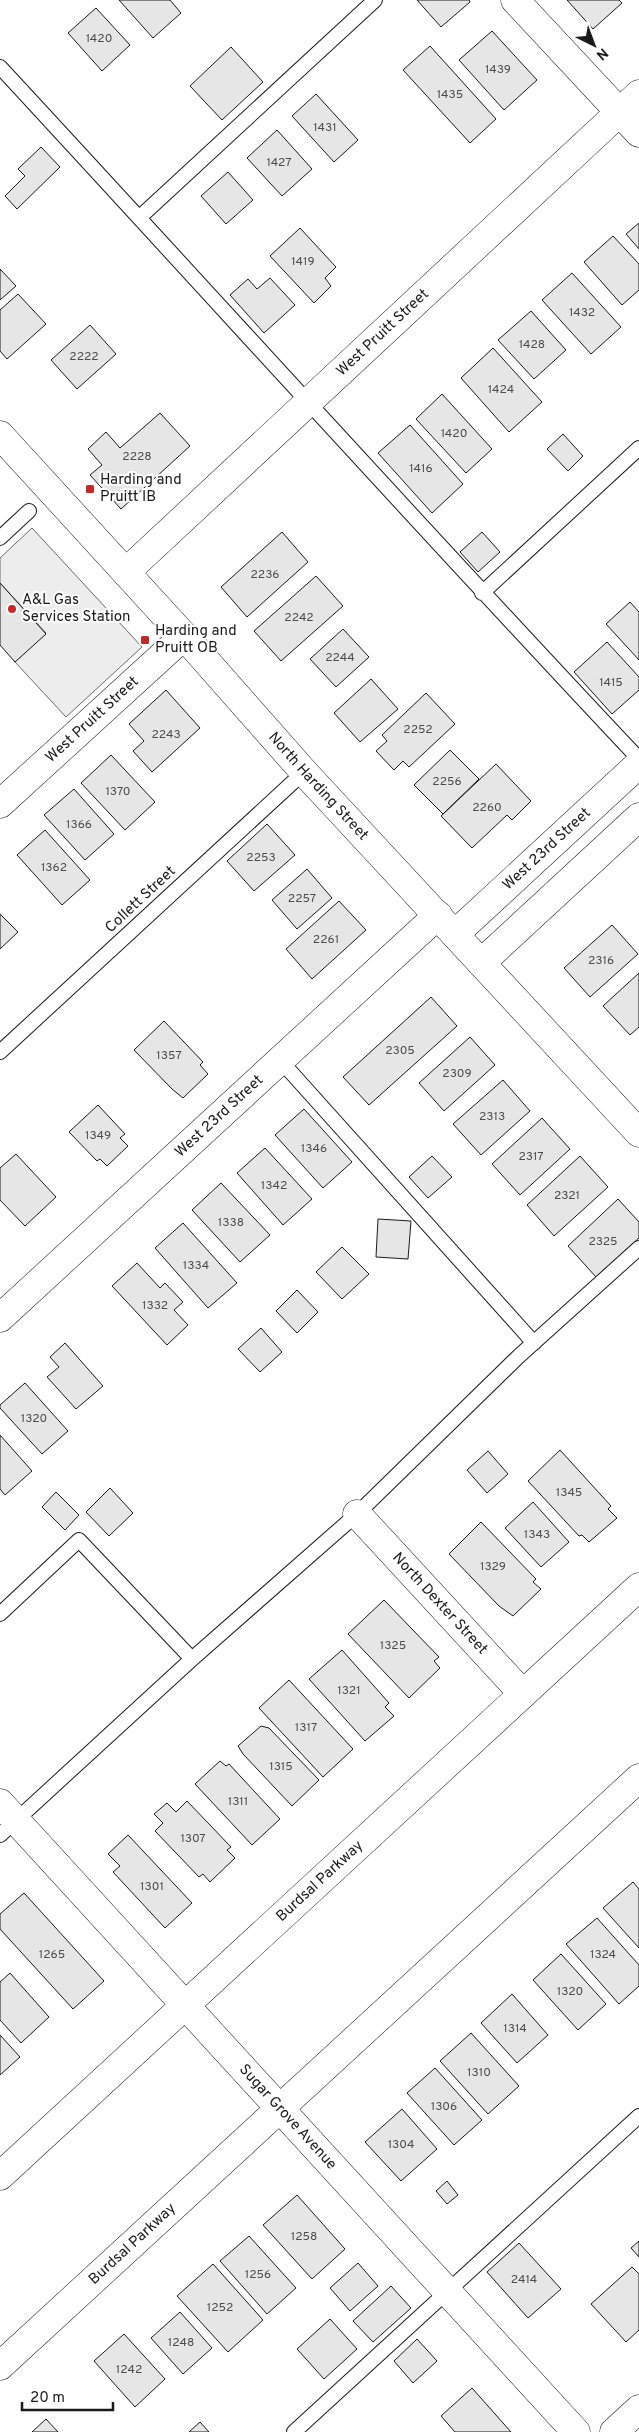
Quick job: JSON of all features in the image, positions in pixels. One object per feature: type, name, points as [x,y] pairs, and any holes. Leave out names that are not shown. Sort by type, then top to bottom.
[{"type":"street","points":[[516,0],[639,133]]},
{"type":"street","name":"West Pruitt Street","points":[[126,572],[639,94]]},
{"type":"street","name":"North Harding Street","points":[[0,435],[184,636],[304,772],[639,1133]]},
{"type":"street","name":"West Pruitt Street","points":[[0,804],[184,636]]},
{"type":"street","name":"West 23rd Street","points":[[0,1318],[280,1060],[639,764]]},
{"type":"street","points":[[481,963],[639,817]]},
{"type":"street","name":"North Dexter Street","points":[[357,1514],[524,1694]]},
{"type":"street","name":"Burdsal Parkway","points":[[0,2176],[639,1587]]},
{"type":"street","name":"Burdsal Parkway","points":[[0,2366],[639,1778]]},
{"type":"street","name":"Sugar Grove Avenue","points":[[5,1819],[185,2004],[576,2432]]},
{"type":"street","points":[[614,2432],[639,2409]]},
{"type":"lane","points":[[140,218],[374,0]]},
{"type":"lane","points":[[0,66],[309,401],[482,593],[639,759]]},
{"type":"lane","points":[[482,593],[639,448]]},
{"type":"lane","points":[[0,538],[29,511]]},
{"type":"lane","name":"Collett Street","points":[[0,1052],[304,772]]},
{"type":"lane","points":[[280,1060],[534,1343]]},
{"type":"lane","points":[[5,1819],[192,1659],[357,1514],[534,1343],[639,1248]]},
{"type":"lane","points":[[0,1614],[79,1540],[192,1659]]},
{"type":"lane","points":[[294,2432],[639,2116]]},
{"type":"shaded area","points":[[32,528],[142,647],[66,717],[15,662],[46,633],[0,583],[0,558]]},
{"type":"building","points":[[119,0],[170,0],[181,13],[153,38]]},
{"type":"building","points":[[417,0],[469,0],[470,2],[441,27]]},
{"type":"building","points":[[567,0],[619,0],[622,3],[593,29]]},
{"type":"building","points":[[96,8],[130,45],[102,71],[68,33]]},
{"type":"building","points":[[492,31],[537,80],[504,110],[459,60]]},
{"type":"building","points":[[430,46],[496,119],[470,143],[403,70]]},
{"type":"building","points":[[231,47],[263,82],[222,120],[190,86]]},
{"type":"building","points":[[316,94],[358,140],[334,162],[292,116]]},
{"type":"building","points":[[277,130],[312,169],[282,196],[247,158]]},
{"type":"building","points":[[41,147],[60,167],[17,209],[5,196],[25,176],[18,169]]},
{"type":"building","points":[[228,172],[253,200],[226,224],[201,196]]},
{"type":"building","points":[[639,223],[639,249],[626,234]]},
{"type":"building","points":[[300,228],[336,267],[325,278],[331,286],[314,303],[270,256]]},
{"type":"building","points":[[613,236],[639,264],[639,290],[622,305],[584,262]]},
{"type":"building","points":[[0,269],[16,286],[0,300]]},
{"type":"building","points":[[572,273],[621,327],[591,354],[542,300]]},
{"type":"building","points":[[270,278],[295,305],[264,333],[230,295],[248,279],[257,289]]},
{"type":"building","points":[[18,294],[46,324],[7,359],[0,351],[0,310]]},
{"type":"building","points":[[531,311],[566,350],[534,379],[498,340]]},
{"type":"building","points":[[90,325],[116,354],[77,389],[51,360]]},
{"type":"building","points":[[493,348],[542,402],[509,432],[461,378]]},
{"type":"building","points":[[442,394],[492,449],[466,473],[416,419]]},
{"type":"building","points":[[160,413],[190,446],[121,509],[90,475],[102,465],[88,449],[106,432],[120,448]]},
{"type":"building","points":[[410,425],[463,484],[432,513],[378,453]]},
{"type":"building","points":[[563,434],[583,456],[568,471],[547,449]]},
{"type":"building","points":[[282,532],[308,562],[247,617],[221,587]]},
{"type":"building","points":[[482,532],[500,552],[478,572],[460,552]]},
{"type":"building","points":[[316,576],[343,606],[281,661],[254,631]]},
{"type":"building","name":"A&L Gas Services Station","points":[[0,583],[46,634],[15,662],[0,645]]},
{"type":"building","points":[[630,602],[639,612],[639,660],[606,624]]},
{"type":"building","points":[[343,629],[369,657],[336,687],[310,659]]},
{"type":"building","points":[[607,642],[639,677],[639,690],[612,714],[574,672]]},
{"type":"building","points":[[371,679],[398,709],[360,742],[334,713]]},
{"type":"building","points":[[166,690],[200,728],[152,772],[133,751],[144,741],[129,724]]},
{"type":"building","points":[[426,693],[455,724],[409,767],[403,761],[394,770],[376,751],[387,741],[382,735]]},
{"type":"building","points":[[450,750],[479,779],[443,814],[414,785]]},
{"type":"building","points":[[111,755],[155,802],[125,830],[81,783]]},
{"type":"building","points":[[496,764],[531,801],[512,820],[507,815],[472,848],[441,816]]},
{"type":"building","points":[[74,789],[114,834],[85,860],[44,815]]},
{"type":"building","points":[[267,824],[295,855],[254,891],[227,861]]},
{"type":"building","points":[[45,830],[90,880],[62,905],[17,855]]},
{"type":"building","points":[[307,869],[332,898],[297,929],[272,900]]},
{"type":"building","points":[[339,901],[366,930],[312,979],[286,949]]},
{"type":"building","points":[[0,914],[18,932],[0,949]]},
{"type":"building","points":[[612,925],[638,954],[590,997],[564,968]]},
{"type":"building","points":[[639,973],[639,1027],[630,1035],[603,1006]]},
{"type":"building","points":[[431,997],[457,1026],[369,1105],[343,1077]]},
{"type":"building","points":[[164,1021],[203,1062],[200,1065],[208,1074],[183,1098],[134,1050]]},
{"type":"building","points":[[470,1037],[495,1065],[444,1111],[419,1083]]},
{"type":"building","points":[[503,1080],[530,1111],[481,1155],[453,1124]]},
{"type":"building","points":[[98,1105],[125,1134],[120,1138],[128,1146],[107,1166],[100,1159],[97,1161],[69,1132]]},
{"type":"building","points":[[304,1109],[352,1162],[323,1188],[275,1135]]},
{"type":"building","points":[[542,1118],[570,1149],[520,1195],[492,1164]]},
{"type":"building","points":[[265,1148],[312,1199],[283,1225],[237,1173]]},
{"type":"building","points":[[16,1154],[56,1197],[25,1226],[0,1200],[0,1168]]},
{"type":"building","points":[[432,1156],[452,1177],[428,1198],[409,1177]]},
{"type":"building","points":[[580,1156],[608,1187],[554,1236],[527,1205]]},
{"type":"building","points":[[221,1183],[270,1235],[240,1262],[192,1210]]},
{"type":"building","points":[[618,1199],[639,1222],[639,1238],[596,1277],[568,1246]]},
{"type":"building","points":[[378,1219],[411,1221],[408,1259],[376,1257]]},
{"type":"building","points":[[183,1223],[237,1283],[208,1308],[155,1248]]},
{"type":"building","points":[[342,1247],[369,1274],[342,1299],[316,1272]]},
{"type":"building","points":[[137,1263],[160,1288],[165,1283],[183,1302],[174,1310],[188,1325],[167,1345],[112,1286]]},
{"type":"building","points":[[297,1290],[318,1312],[297,1333],[276,1311]]},
{"type":"building","points":[[261,1328],[282,1352],[260,1372],[238,1349]]},
{"type":"building","points":[[65,1343],[103,1386],[76,1409],[47,1377],[59,1367],[50,1357]]},
{"type":"building","points":[[25,1383],[68,1431],[42,1454],[0,1408],[0,1405]]},
{"type":"building","points":[[0,1435],[32,1471],[5,1495],[0,1489]]},
{"type":"building","points":[[560,1450],[611,1506],[608,1509],[617,1518],[589,1542],[582,1535],[579,1536],[528,1481]]},
{"type":"building","points":[[488,1451],[508,1474],[487,1493],[467,1470]]},
{"type":"building","points":[[110,1488],[133,1513],[109,1536],[86,1512]]},
{"type":"building","points":[[56,1492],[79,1515],[65,1530],[42,1507]]},
{"type":"building","points":[[533,1502],[569,1542],[541,1567],[505,1528]]},
{"type":"building","points":[[481,1522],[536,1579],[533,1582],[541,1589],[513,1616],[499,1606],[449,1554]]},
{"type":"building","points":[[384,1600],[439,1657],[434,1661],[440,1668],[409,1698],[348,1634]]},
{"type":"building","points":[[342,1650],[389,1703],[385,1707],[394,1716],[365,1741],[309,1679]]},
{"type":"building","points":[[289,1680],[353,1749],[323,1777],[259,1708]]},
{"type":"building","points":[[261,1726],[269,1728],[319,1780],[292,1806],[243,1754],[238,1746]]},
{"type":"building","points":[[220,1761],[226,1766],[229,1764],[280,1819],[252,1845],[195,1784]]},
{"type":"building","points":[[187,1801],[231,1847],[227,1850],[235,1858],[210,1882],[203,1874],[199,1877],[155,1831],[163,1823],[154,1814],[167,1803],[176,1812]]},
{"type":"building","points":[[128,1835],[192,1903],[165,1928],[113,1872],[120,1866],[108,1854]]},
{"type":"building","points":[[633,1882],[639,1889],[639,1948],[603,1908]]},
{"type":"building","points":[[24,1893],[104,1981],[73,2009],[0,1929],[0,1914]]},
{"type":"building","points":[[597,1918],[639,1965],[639,1986],[619,2004],[566,1944]]},
{"type":"building","points":[[561,1954],[606,2004],[578,2030],[533,1980]]},
{"type":"building","points":[[10,1973],[49,2017],[21,2043],[0,2020],[0,1982]]},
{"type":"building","points":[[512,1994],[548,2035],[517,2063],[481,2023]]},
{"type":"building","points":[[471,2033],[519,2086],[488,2114],[440,2061]]},
{"type":"building","points":[[0,2035],[20,2057],[0,2075]]},
{"type":"building","points":[[435,2068],[482,2120],[454,2145],[407,2093]]},
{"type":"building","points":[[402,2109],[437,2149],[401,2181],[365,2142]]},
{"type":"building","points":[[447,2181],[458,2195],[447,2204],[436,2191]]},
{"type":"building","points":[[297,2195],[345,2249],[312,2279],[263,2225]]},
{"type":"building","points":[[249,2236],[296,2288],[267,2314],[220,2261]]},
{"type":"building","points":[[639,2241],[639,2257],[631,2248]]},
{"type":"building","points":[[519,2243],[561,2289],[528,2318],[487,2272]]},
{"type":"building","points":[[358,2263],[378,2286],[350,2311],[330,2288]]},
{"type":"building","points":[[213,2264],[263,2320],[228,2352],[177,2296]]},
{"type":"building","points":[[632,2267],[639,2274],[639,2330],[626,2342],[591,2304]]},
{"type":"building","points":[[391,2286],[411,2308],[373,2342],[353,2321]]},
{"type":"building","points":[[180,2312],[212,2348],[183,2374],[151,2338]]},
{"type":"building","points":[[330,2319],[357,2349],[324,2379],[297,2349]]},
{"type":"building","points":[[124,2334],[165,2379],[135,2407],[94,2361]]},
{"type":"building","points":[[417,2339],[437,2361],[413,2383],[394,2361]]},
{"type":"building","points":[[472,2388],[511,2432],[455,2432],[441,2416]]},
{"type":"building","points":[[46,2419],[58,2432],[32,2432]]},
{"type":"building","points":[[200,2422],[209,2432],[189,2432]]},
{"type":"place","name":"Harding and Pruitt IB","points":[[90,489]]},
{"type":"place","name":"A&L Gas Services Station","points":[[12,609]]},
{"type":"place","name":"Harding and Pruitt OB","points":[[145,640]]}]
